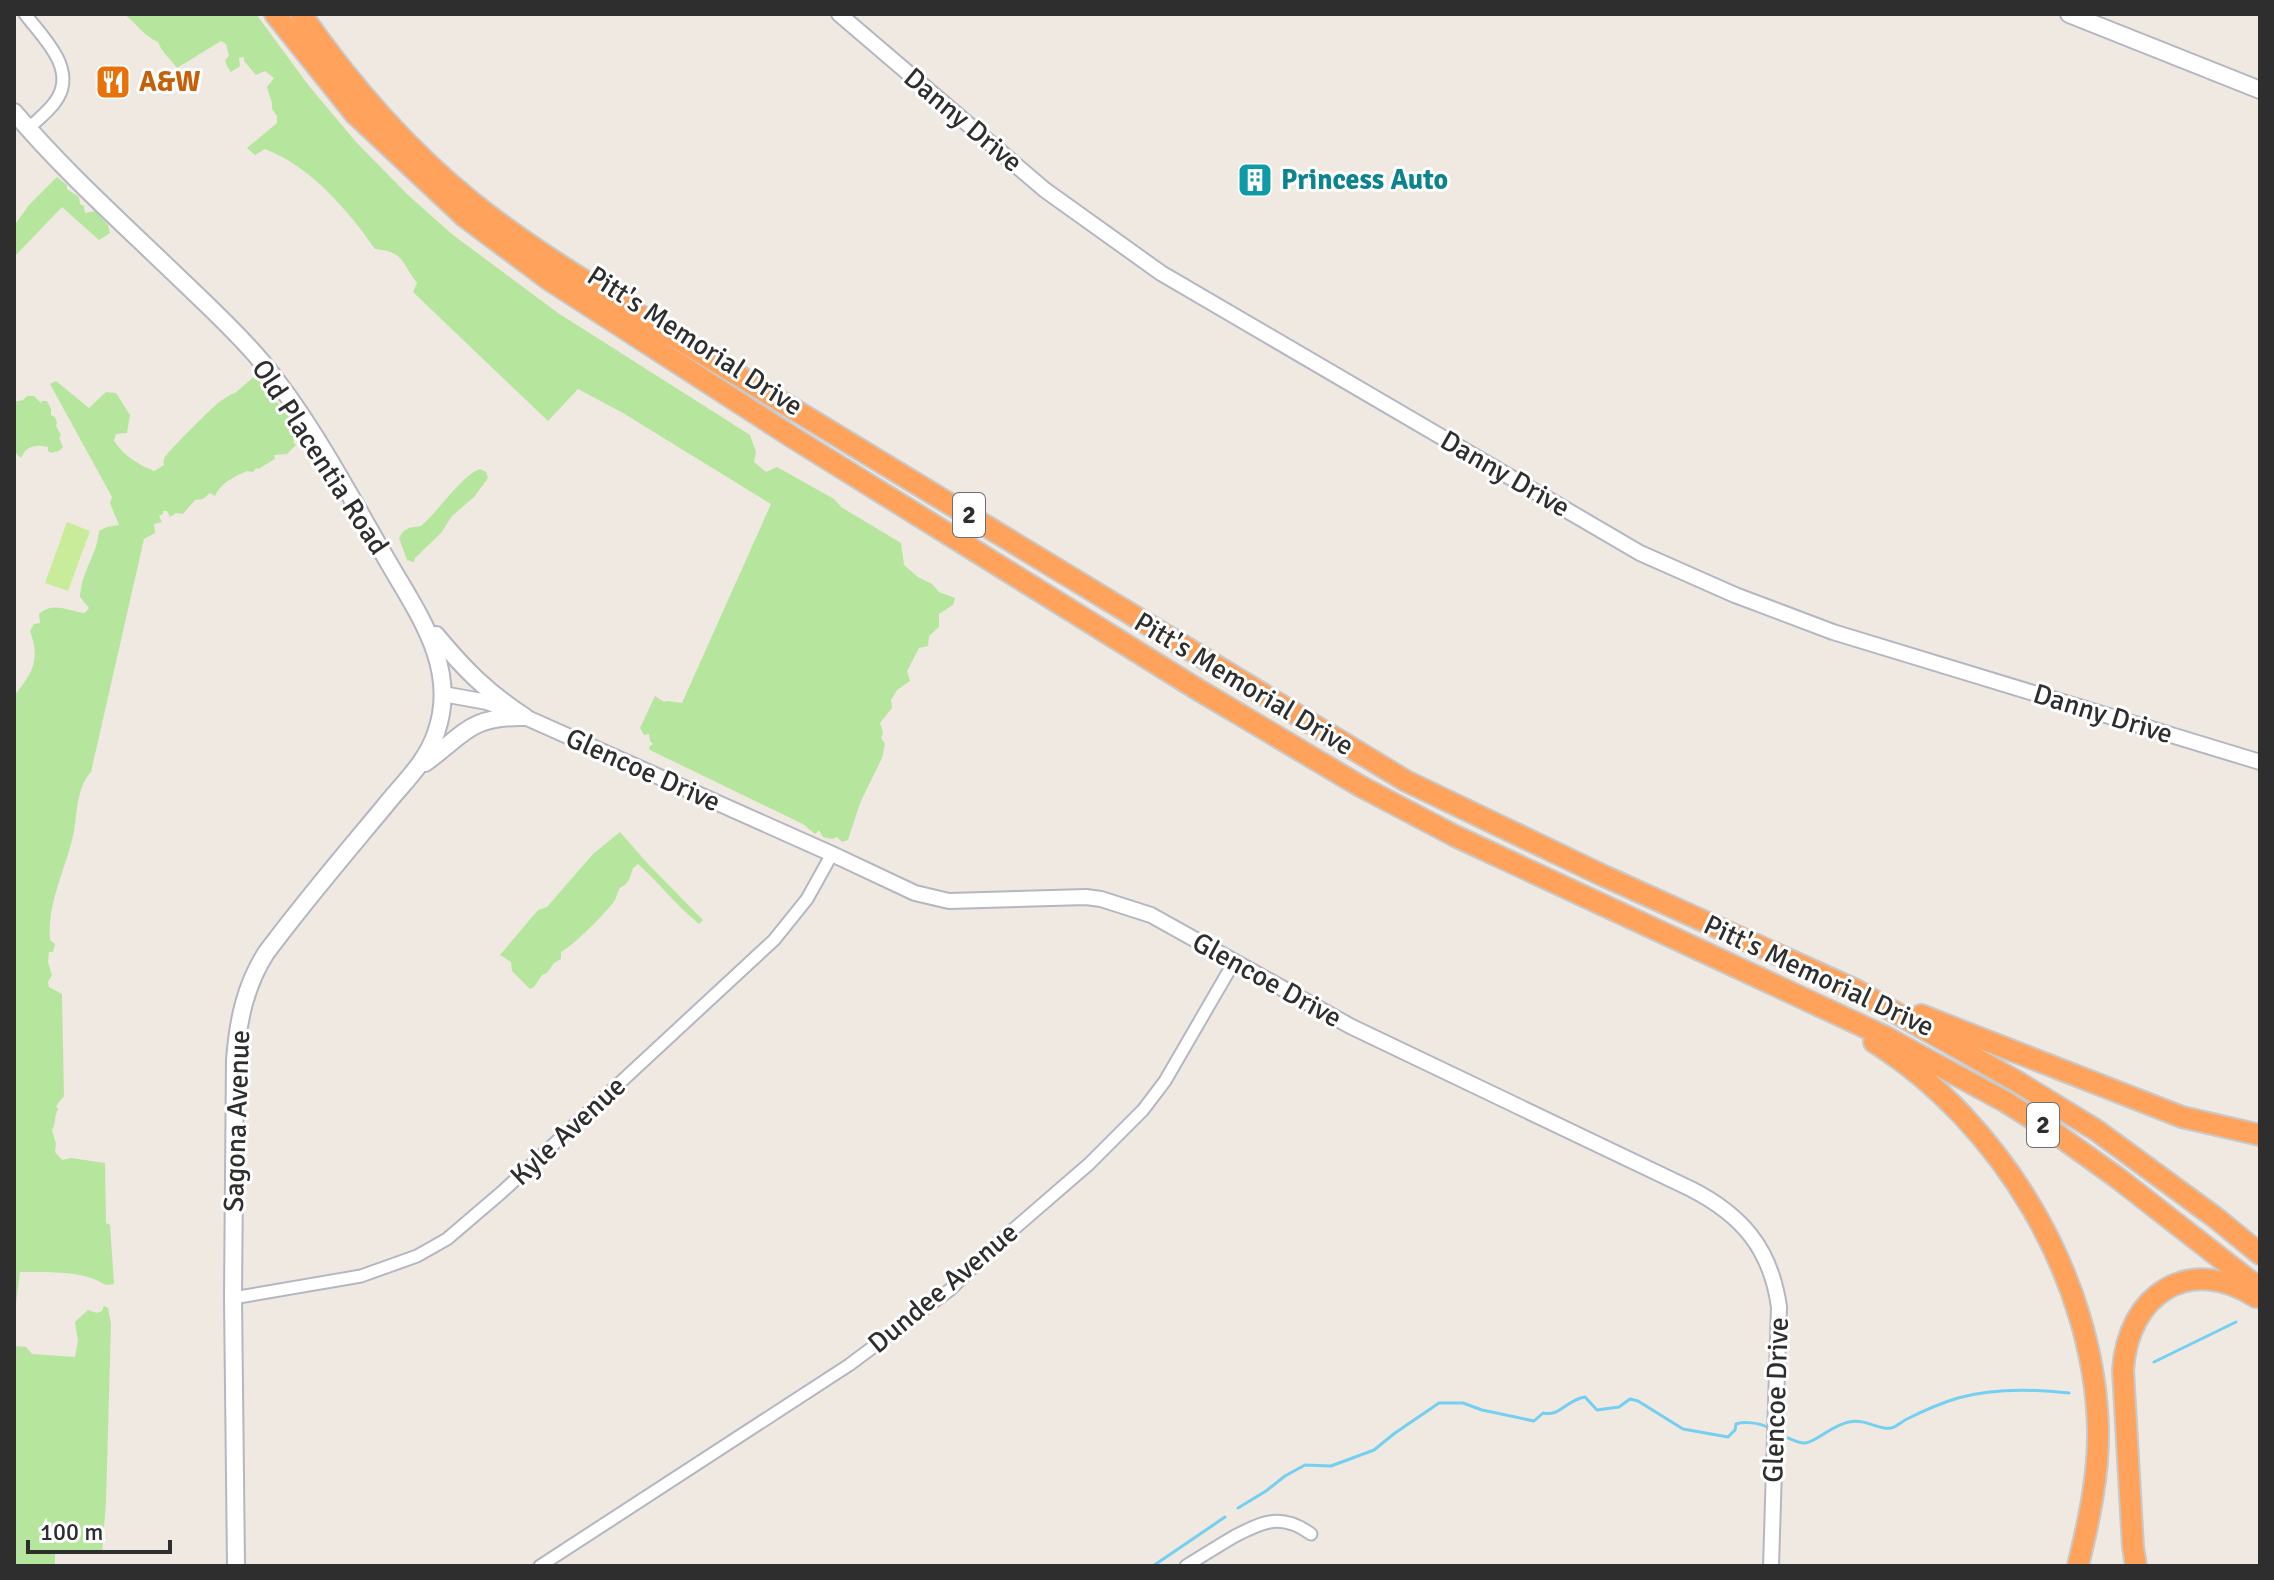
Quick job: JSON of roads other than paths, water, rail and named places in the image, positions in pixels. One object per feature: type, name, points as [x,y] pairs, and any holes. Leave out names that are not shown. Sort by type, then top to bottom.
[{"type":"highway","name":"Pitt's Memorial Drive","points":[[275,14],[355,114],[465,217],[548,279],[776,427],[1184,681],[1360,786],[1455,836],[1803,997],[1955,1073],[2055,1133],[2260,1289]]},
{"type":"highway","name":"Pitt's Memorial Drive","points":[[301,14],[373,106],[421,156],[473,202],[551,259],[636,313],[1406,781],[1604,876],[1854,989],[2016,1081],[2096,1130],[2260,1254]]},
{"type":"highway","points":[[1854,989],[2182,1117],[2260,1135]]},
{"type":"highway","points":[[1803,997],[1885,1049],[1944,1095],[1993,1150],[2033,1210],[2067,1279],[2089,1353],[2098,1428],[2093,1504],[2078,1566]]},
{"type":"highway","points":[[2136,1566],[2123,1370],[2124,1351],[2136,1318],[2158,1294],[2191,1280],[2229,1283],[2260,1300]]},
{"type":"main road","points":[[2069,14],[2260,90]]},
{"type":"main road","name":"Old Placentia Road","points":[[14,112],[220,316],[262,362],[302,418],[422,620],[438,654],[443,694]]},
{"type":"main road","points":[[422,620],[471,675],[525,717]]},
{"type":"main road","name":"Sagona Avenue","points":[[236,1566],[233,1298],[238,1026],[246,994],[258,966],[275,941],[417,768],[436,734],[443,694]]},
{"type":"main road","points":[[417,768],[474,725],[501,718],[525,717]]},
{"type":"street","points":[[25,14],[59,58],[63,76],[55,102],[28,129]]},
{"type":"street","name":"Danny Drive","points":[[839,14],[1045,190],[1161,273],[1640,553],[1735,595],[1833,632],[2260,762]]},
{"type":"street","name":"Glencoe Drive","points":[[443,694],[487,702],[525,717],[890,883],[933,898],[949,901],[1086,897],[1151,915],[1362,1032],[1717,1204],[1742,1225],[1756,1242],[1770,1267],[1776,1287],[1780,1315],[1771,1566]]},
{"type":"street","name":"Kyle Avenue","points":[[233,1298],[361,1276],[417,1256],[455,1233],[774,940],[807,899],[832,854]]},
{"type":"street","name":"Dundee Avenue","points":[[540,1566],[849,1365],[951,1289],[993,1247],[1089,1164],[1143,1110],[1165,1081],[1234,962]]},
{"type":"street","points":[[1186,1566],[1265,1522],[1286,1522],[1311,1534]]},
{"type":"waterway","points":[[2154,1362],[2236,1322]]},
{"type":"waterway","points":[[1788,1438],[1801,1443],[1809,1442],[1836,1426],[1855,1421],[1891,1428],[1945,1402],[1985,1392],[2027,1390],[2069,1393]]},
{"type":"waterway","points":[[1238,1508],[1305,1465],[1331,1466],[1374,1450],[1439,1403],[1463,1403],[1534,1421],[1543,1413],[1554,1413],[1585,1397],[1597,1410],[1619,1407],[1630,1399],[1683,1429],[1728,1437],[1739,1423],[1767,1427]]},
{"type":"waterway","points":[[1153,1566],[1225,1517]]},
{"type":"place","name":"A&W","points":[[113,82]]},
{"type":"place","name":"Princess Auto","points":[[1255,180]]}]
